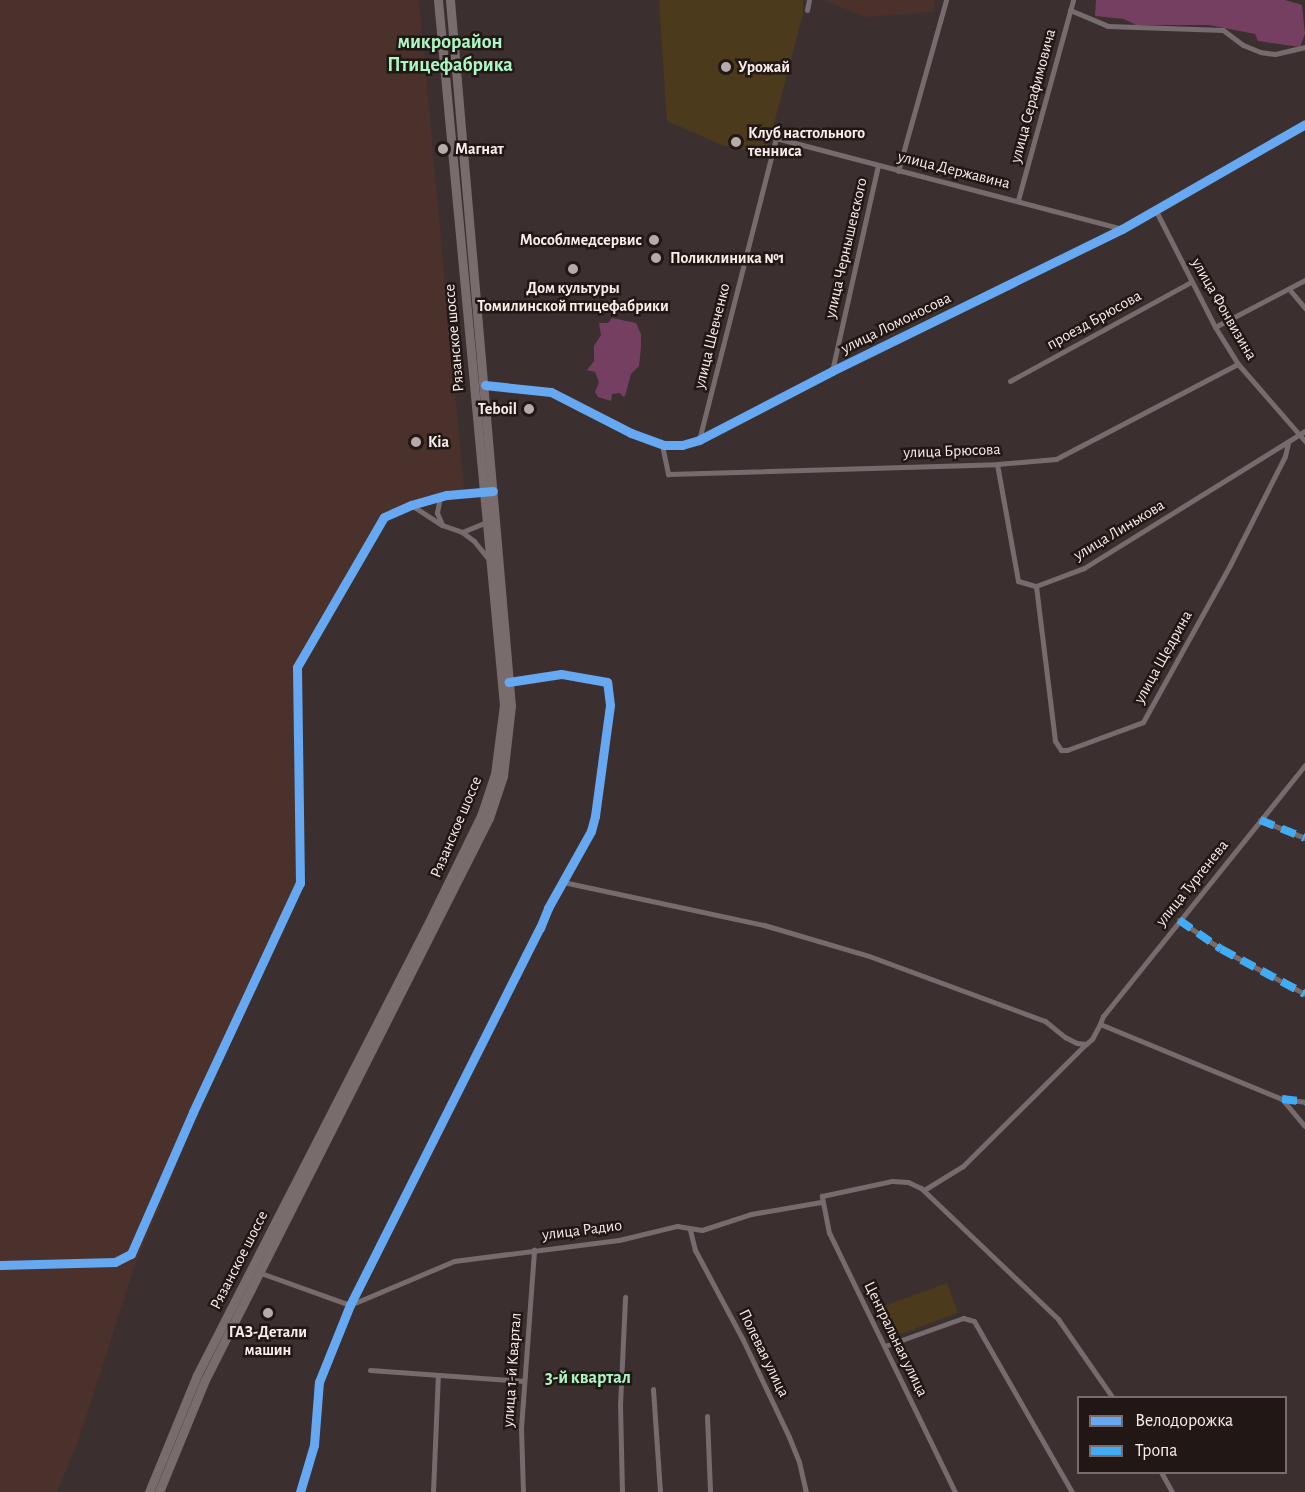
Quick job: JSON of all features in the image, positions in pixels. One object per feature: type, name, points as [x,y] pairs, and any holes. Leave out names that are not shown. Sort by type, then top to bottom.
[{"type":"main road","name":"Рязанское шоссе","points":[[159,1492],[205,1380],[489,818],[500,787],[508,743],[511,706],[495,513],[488,491],[438,0]]},
{"type":"main road","name":"Рязанское шоссе","points":[[149,1492],[197,1375],[427,926],[489,795],[502,732],[504,705],[485,524],[488,491],[485,385],[450,0]]},
{"type":"street","points":[[807,10],[809,0]]},
{"type":"street","points":[[898,171],[946,0]]},
{"type":"street","name":"улица Серафимовича","points":[[1018,200],[1073,0]]},
{"type":"street","points":[[1070,10],[1108,27],[1223,30],[1243,45],[1260,52],[1275,54],[1305,47]]},
{"type":"street","name":"улица Ломоносова","points":[[485,385],[551,392],[664,447],[699,440],[832,371],[1122,229],[1305,124]]},
{"type":"street","name":"улица Державина","points":[[780,137],[898,171],[1018,200],[1122,229]]},
{"type":"street","name":"улица Шевченко","points":[[699,440],[774,141],[780,137]]},
{"type":"street","name":"улица Чернышевского","points":[[832,371],[878,165]]},
{"type":"street","name":"улица Фонвизина","points":[[1156,211],[1215,327],[1238,364],[1305,441]]},
{"type":"street","points":[[1215,327],[1305,280]]},
{"type":"street","name":"проезд Брюсова","points":[[1010,381],[1191,282]]},
{"type":"street","points":[[1289,289],[1305,308]]},
{"type":"street","name":"улица Брюсова","points":[[664,447],[668,474],[997,464],[1056,459],[1238,364]]},
{"type":"street","name":"улица Линькова","points":[[1036,586],[1084,568],[1305,431]]},
{"type":"street","name":"улица Щедрина","points":[[1036,586],[1055,741],[1061,750],[1067,750],[1143,722],[1230,565],[1285,456],[1288,443]]},
{"type":"street","points":[[997,464],[1018,581],[1036,586]]},
{"type":"street","points":[[0,1265],[115,1262],[131,1254],[193,1112],[300,883],[297,667],[384,517],[411,505],[440,497],[488,491]]},
{"type":"street","points":[[440,497],[437,513],[442,525]]},
{"type":"street","points":[[411,505],[442,525],[462,532],[474,541],[488,559]]},
{"type":"street","points":[[462,532],[485,524],[495,513]]},
{"type":"street","points":[[300,1492],[314,1445],[319,1382],[350,1305],[548,908],[591,831],[595,816],[610,705],[607,682],[561,674],[509,682]]},
{"type":"street","name":"улица Тургенева","points":[[924,1190],[963,1166],[1092,1039],[1100,1021],[1305,765]]},
{"type":"street","points":[[1260,820],[1305,838]]},
{"type":"street","points":[[563,882],[764,925],[835,946],[968,991],[1045,1022],[1065,1037],[1086,1044]]},
{"type":"street","points":[[1179,920],[1221,949],[1305,994]]},
{"type":"street","points":[[1100,1021],[1282,1099],[1305,1102]]},
{"type":"street","points":[[1282,1099],[1305,1126]]},
{"type":"street","name":"улица Радио","points":[[350,1305],[454,1261],[534,1249],[619,1240],[677,1226],[690,1230],[702,1230],[751,1214],[892,1181],[908,1182],[924,1190]]},
{"type":"street","points":[[924,1190],[1058,1319],[1112,1396]]},
{"type":"street","name":"Центральная улица","points":[[821,1199],[829,1233],[955,1492]]},
{"type":"street","name":"Полевая улица","points":[[690,1230],[695,1250],[744,1340],[789,1437],[799,1462],[806,1492]]},
{"type":"street","name":"улица 1-й Квартал","points":[[522,1492],[524,1381],[534,1249]]},
{"type":"street","points":[[258,1272],[350,1305]]},
{"type":"street","points":[[622,1492],[620,1406],[624,1297]]},
{"type":"street","points":[[885,1346],[963,1318],[974,1321],[1072,1492]]},
{"type":"street","points":[[370,1370],[524,1381]]},
{"type":"street","points":[[432,1492],[438,1375]]},
{"type":"street","points":[[653,1389],[660,1492]]},
{"type":"street","points":[[706,1416],[710,1492]]},
{"type":"street","points":[[1162,1474],[1172,1492]]},
{"type":"shaded area","points":[[0,0],[419,0],[464,489],[386,511],[296,670],[300,883],[197,1100],[172,1178],[135,1265],[78,1442],[57,1492],[0,1492]]},
{"type":"shaded area","name":"Урожай","points":[[659,0],[803,0],[803,14],[766,154],[722,145],[667,121]]},
{"type":"shaded area","points":[[824,0],[935,0],[933,12],[865,17]]},
{"type":"shaded area","points":[[1096,0],[1285,0],[1302,5],[1305,34],[1300,47],[1258,41],[1255,34],[1209,25],[1136,25],[1124,19],[1095,16]]},
{"type":"shaded area","points":[[612,318],[636,323],[641,334],[641,348],[639,366],[631,374],[625,396],[623,397],[620,393],[612,394],[611,401],[598,397],[595,392],[599,382],[595,372],[587,370],[594,361],[594,346],[601,335],[599,323],[608,323]]},
{"type":"shaded area","points":[[947,1283],[958,1313],[890,1338],[879,1308]]},
{"type":"marked path","points":[[1260,820],[1305,838]]},
{"type":"marked path","points":[[1179,920],[1221,949],[1305,994]]},
{"type":"marked path","points":[[1282,1099],[1305,1102]]},
{"type":"cycle path","points":[[485,385],[551,392],[631,433],[664,445],[682,445],[699,440],[832,371],[1122,229],[1305,124]]},
{"type":"cycle path","points":[[0,1265],[115,1262],[131,1254],[193,1112],[300,883],[297,667],[384,517],[411,505],[447,495],[493,491]]},
{"type":"cycle path","points":[[300,1492],[314,1445],[319,1382],[350,1305],[548,908],[591,831],[595,816],[610,705],[607,682],[561,674],[509,682]]},
{"type":"place","name":"Урожай","points":[[726,67]]},
{"type":"place","name":"Клуб настольного тенниса","points":[[736,142]]},
{"type":"place","name":"Магнат","points":[[443,149]]},
{"type":"place","name":"Мособлмедсервис","points":[[654,240]]},
{"type":"place","name":"Поликлиника №1","points":[[656,258]]},
{"type":"place","name":"Дом культуры Томилинской птицефабрики","points":[[573,269]]},
{"type":"place","name":"Teboil","points":[[529,409]]},
{"type":"place","name":"Kia","points":[[416,442]]},
{"type":"place","name":"ГАЗ-Детали машин","points":[[268,1313]]},
{"type":"district","name":"микрорайон Птицефабрика","points":[[450,54]]},
{"type":"district","name":"3-й квартал","points":[[588,1378]]}]
